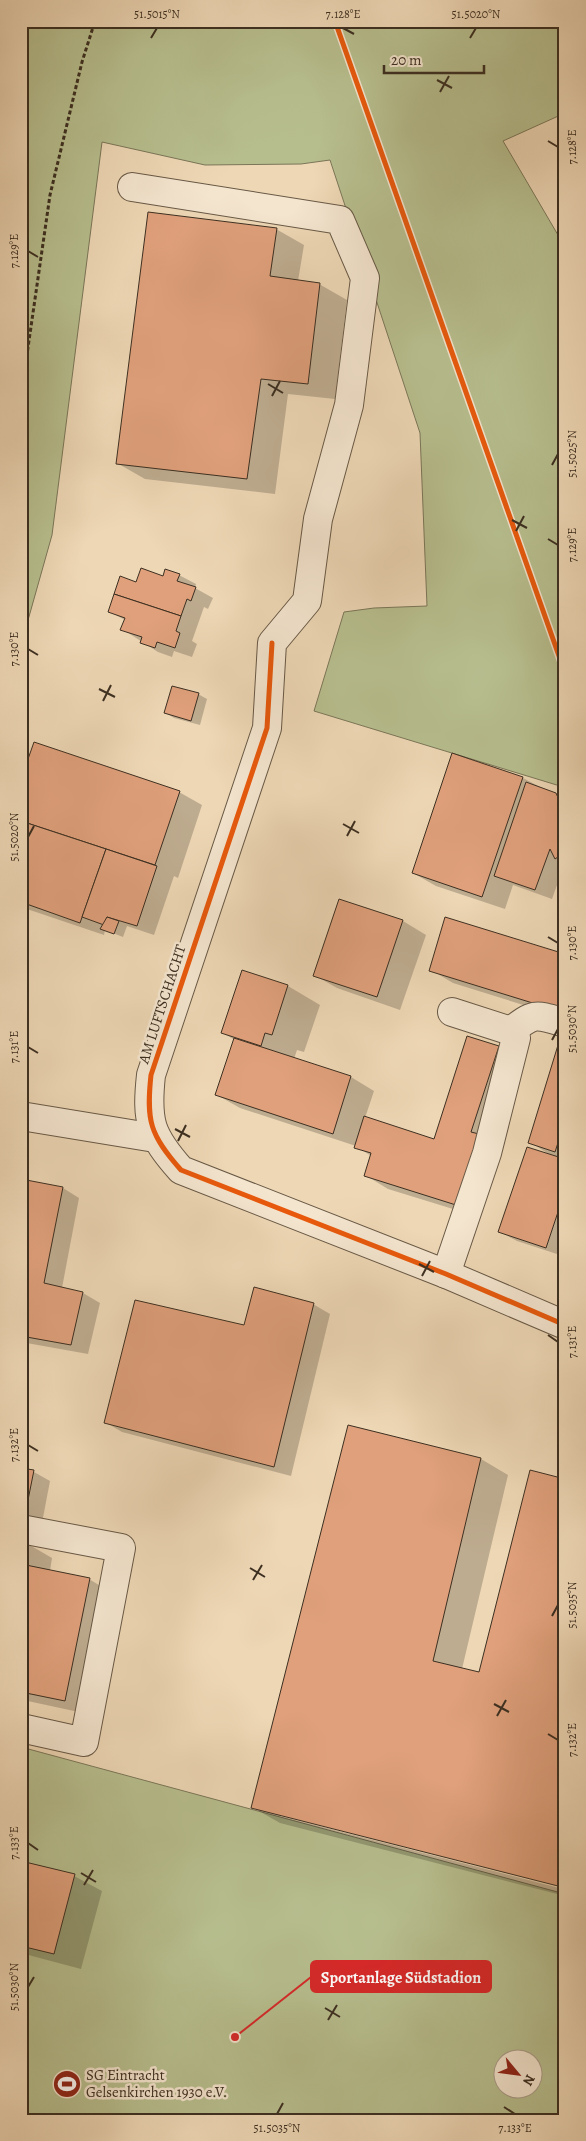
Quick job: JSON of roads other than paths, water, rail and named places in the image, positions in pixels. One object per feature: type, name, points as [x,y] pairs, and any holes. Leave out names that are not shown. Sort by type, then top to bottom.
[{"type":"street","name":"AM LUFTSCHACHT","points":[[132,187],[340,220],[365,278],[349,405],[318,519],[307,601],[272,644],[267,728],[151,1075],[148,1106],[155,1138],[181,1170],[446,1274],[565,1325]]},
{"type":"street","points":[[446,1274],[487,1153],[516,1038],[511,1031],[452,1012]]},
{"type":"street","points":[[511,1031],[525,1018],[534,1016],[565,1023]]},
{"type":"street","points":[[21,1116],[155,1138]]},
{"type":"street","points":[[21,1529],[121,1548],[84,1742],[21,1728]]},
{"type":"place","name":"Sportanlage Südstadion","points":[[235,2037]]},
{"type":"place","name":"SG Eintracht Gelsenkirchen 1930 e.V.","points":[[67,2084]]}]
